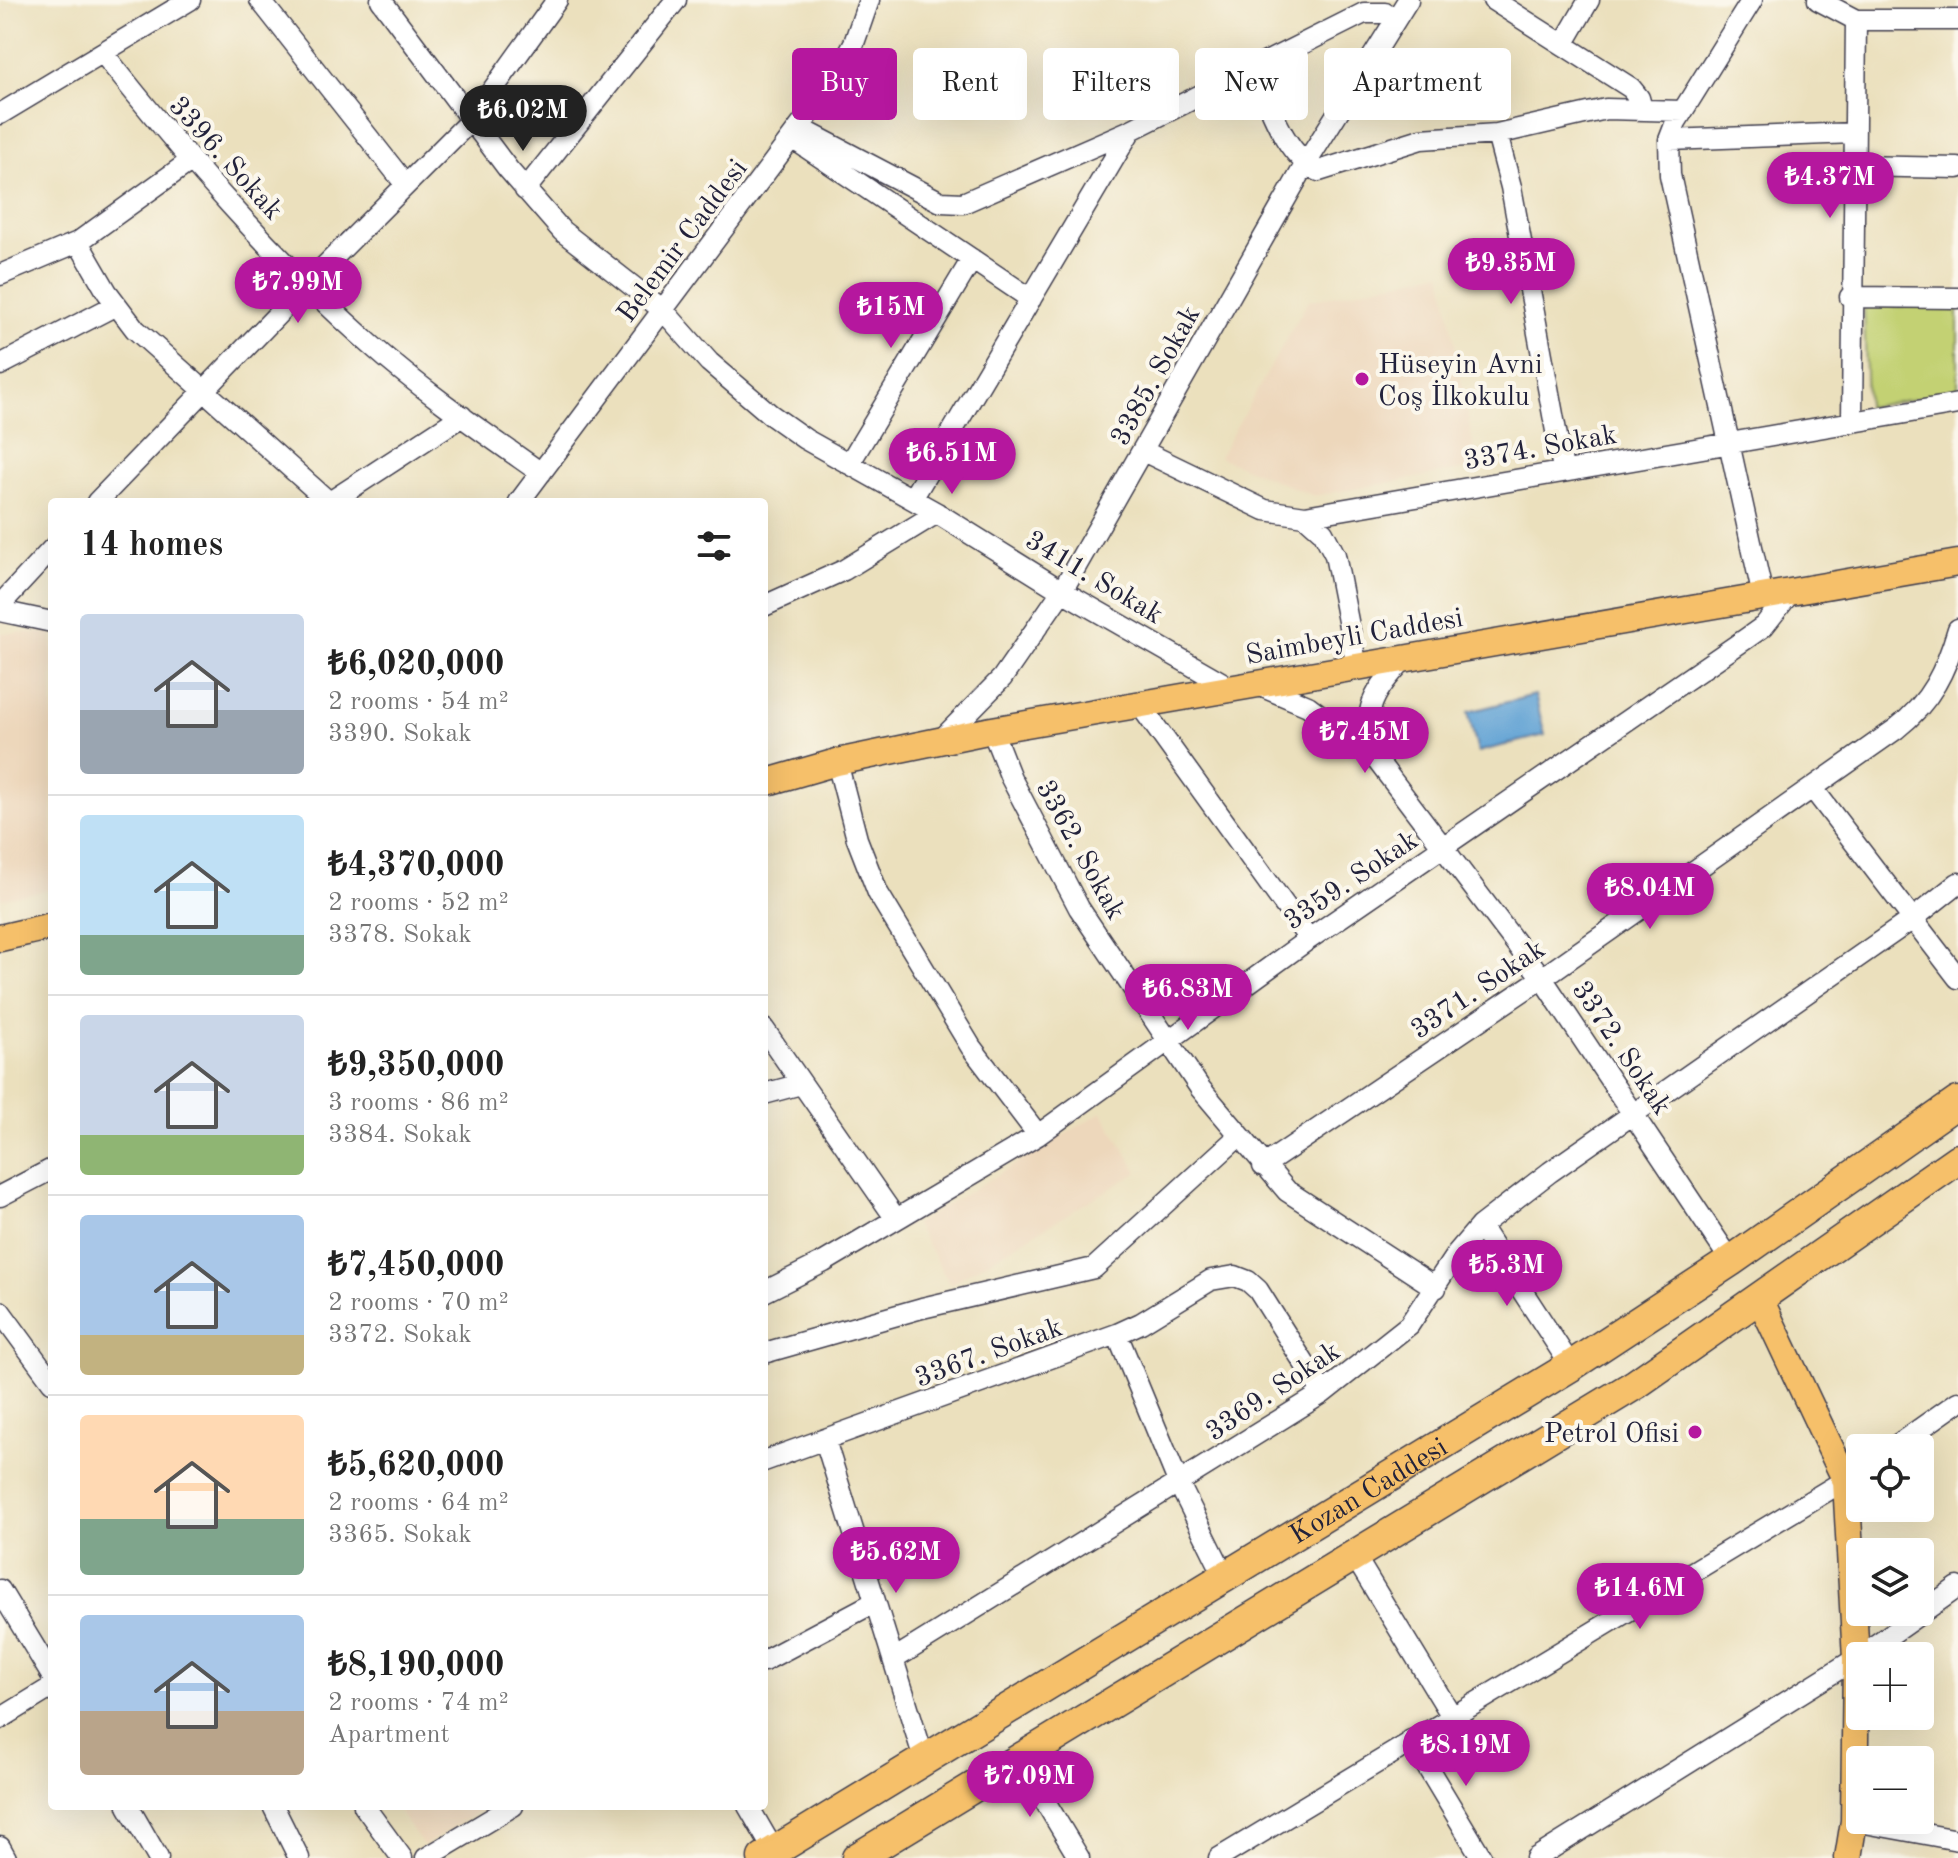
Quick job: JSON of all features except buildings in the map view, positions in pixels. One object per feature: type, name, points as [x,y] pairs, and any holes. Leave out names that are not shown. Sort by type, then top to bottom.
[{"type":"highway","name":"Kozan Caddesi","points":[[768,1854],[925,1762],[1571,1366],[1731,1261],[1958,1102]]},
{"type":"highway","name":"Kozan Caddesi","points":[[864,1856],[1019,1758],[1636,1384],[1958,1159]]},
{"type":"main road","name":"Saimbeyli Caddesi","points":[[768,782],[837,762],[992,730],[1958,563]]},
{"type":"main road","points":[[0,938],[48,927]]},
{"type":"main road","points":[[1759,1297],[1846,1463]]},
{"type":"main road","points":[[1855,1522],[1859,1642]]},
{"type":"main road","points":[[1848,1858],[1852,1834]]},
{"type":"street","points":[[0,114],[190,0]]},
{"type":"street","points":[[260,0],[406,185]]},
{"type":"street","name":"3411. Sokak","points":[[381,0],[525,190],[562,231],[663,310],[735,386],[805,439],[937,513],[1062,591],[1245,687],[1308,706],[1373,755]]},
{"type":"street","points":[[101,498],[306,285],[471,120],[557,0]]},
{"type":"street","points":[[525,190],[676,0]]},
{"type":"street","name":"Belemir Caddesi","points":[[522,498],[844,65],[869,0]]},
{"type":"street","name":"3385. Sokak","points":[[940,741],[1007,671],[1062,591],[1305,165],[1408,0]]},
{"type":"street","points":[[1493,0],[1631,88],[1639,98],[1642,109]]},
{"type":"street","points":[[1564,43],[1589,0]]},
{"type":"street","points":[[1752,0],[1683,111],[1669,140],[1670,175],[1763,597]]},
{"type":"street","points":[[1818,0],[1856,20],[1958,20]]},
{"type":"street","points":[[1293,48],[1364,13],[1385,13],[1393,20]]},
{"type":"street","points":[[1852,421],[1850,297],[1856,20]]},
{"type":"street","name":"3396. Sokak","points":[[103,53],[189,162],[306,285],[373,347],[541,473]]},
{"type":"street","points":[[796,133],[953,204],[981,198],[1195,97]]},
{"type":"street","points":[[1278,120],[1291,147],[1305,165],[1319,171],[1333,169],[1406,142],[1497,134],[1606,109],[1683,111]]},
{"type":"street","points":[[912,499],[1131,130]]},
{"type":"street","points":[[796,133],[1031,299]]},
{"type":"street","points":[[1669,140],[1854,133]]},
{"type":"street","points":[[1497,134],[1511,187],[1563,469]]},
{"type":"street","points":[[0,275],[78,242],[189,162]]},
{"type":"street","points":[[1853,166],[1958,168]]},
{"type":"street","points":[[78,242],[116,305],[135,329],[325,498]]},
{"type":"street","points":[[849,464],[972,259]]},
{"type":"street","points":[[1850,297],[1958,298]]},
{"type":"street","points":[[0,365],[116,305]]},
{"type":"street","name":"3374. Sokak","points":[[1143,451],[1265,510],[1305,516],[1563,469],[1958,404]]},
{"type":"street","points":[[335,498],[462,416]]},
{"type":"street","points":[[768,604],[855,564],[937,513]]},
{"type":"street","points":[[1305,516],[1323,532],[1335,555],[1357,667]]},
{"type":"street","points":[[48,554],[0,608],[48,621]]},
{"type":"street","name":"3359. Sokak","points":[[768,1290],[1038,1135],[1309,939],[1764,626],[1790,593]]},
{"type":"street","name":"3371. Sokak","points":[[1263,1166],[1814,790],[1920,708],[1949,660],[1958,629]]},
{"type":"street","points":[[1373,755],[1367,726],[1371,703],[1404,659]]},
{"type":"street","points":[[1140,705],[1309,939]]},
{"type":"street","name":"3362. Sokak","points":[[992,730],[1011,778],[1058,871],[1167,1041],[1239,1136],[1287,1191],[1436,1288]]},
{"type":"street","name":"3372. Sokak","points":[[1373,755],[1542,978],[1731,1261]]},
{"type":"street","points":[[837,762],[857,839],[878,893],[971,1047],[1038,1135]]},
{"type":"street","points":[[1814,790],[1958,978]]},
{"type":"street","name":"3369. Sokak","points":[[894,1659],[1323,1393],[1389,1344],[1409,1325],[1457,1253],[1480,1226],[1635,1113],[1914,918],[1958,883]]},
{"type":"street","points":[[768,1035],[873,1181],[896,1219]]},
{"type":"street","points":[[768,1093],[801,1084]]},
{"type":"street","points":[[768,1352],[922,1308],[1094,1268],[1239,1136]]},
{"type":"street","points":[[0,1196],[48,1171]]},
{"type":"street","points":[[1480,1226],[1571,1366]]},
{"type":"street","name":"3367. Sokak","points":[[768,1460],[1117,1334],[1223,1276],[1248,1281],[1258,1290],[1323,1393]]},
{"type":"street","points":[[0,1311],[48,1377]]},
{"type":"street","points":[[1117,1334],[1179,1484],[1226,1579]]},
{"type":"street","points":[[1913,1434],[1958,1402]]},
{"type":"street","points":[[825,1440],[925,1762]]},
{"type":"street","points":[[1219,1858],[1846,1480]]},
{"type":"street","points":[[1354,1555],[1453,1718]]},
{"type":"street","points":[[1880,1642],[1958,1587]]},
{"type":"street","points":[[0,1590],[48,1669]]},
{"type":"street","points":[[768,1659],[875,1602]]},
{"type":"street","points":[[1536,1858],[1846,1665]]},
{"type":"street","points":[[0,1719],[48,1689]]},
{"type":"street","points":[[1411,1740],[1482,1858]]},
{"type":"street","points":[[1019,1758],[1079,1858]]},
{"type":"street","points":[[130,1810],[158,1858]]},
{"type":"street","points":[[275,1810],[299,1858]]},
{"type":"street","points":[[367,1810],[402,1858]]},
{"type":"street","points":[[426,1858],[506,1810]]},
{"type":"street","points":[[750,1810],[768,1854]]},
{"type":"street","points":[[1925,1834],[1958,1840]]},
{"type":"street","points":[[0,1847],[6,1858]]},
{"type":"shaded area","name":"Hüseyin Avni Coş İlkokulu","points":[[1442,272],[1477,467],[1314,496],[1219,457],[1308,301]]},
{"type":"shaded area","points":[[0,633],[48,633],[48,890],[0,899]]},
{"type":"shaded area","points":[[1102,1112],[1138,1172],[950,1284],[915,1224]]},
{"type":"shaded area","points":[[398,1810],[481,1810],[424,1846]]},
{"type":"green space","points":[[1864,306],[1958,307],[1958,392],[1867,407]]},
{"type":"water","points":[[1535,695],[1545,735],[1478,752],[1468,712]]},
{"type":"place","name":"Hüseyin Avni Coş İlkokulu","points":[[1362,379]]},
{"type":"place","name":"Petrol Ofisi","points":[[1695,1432]]}]
